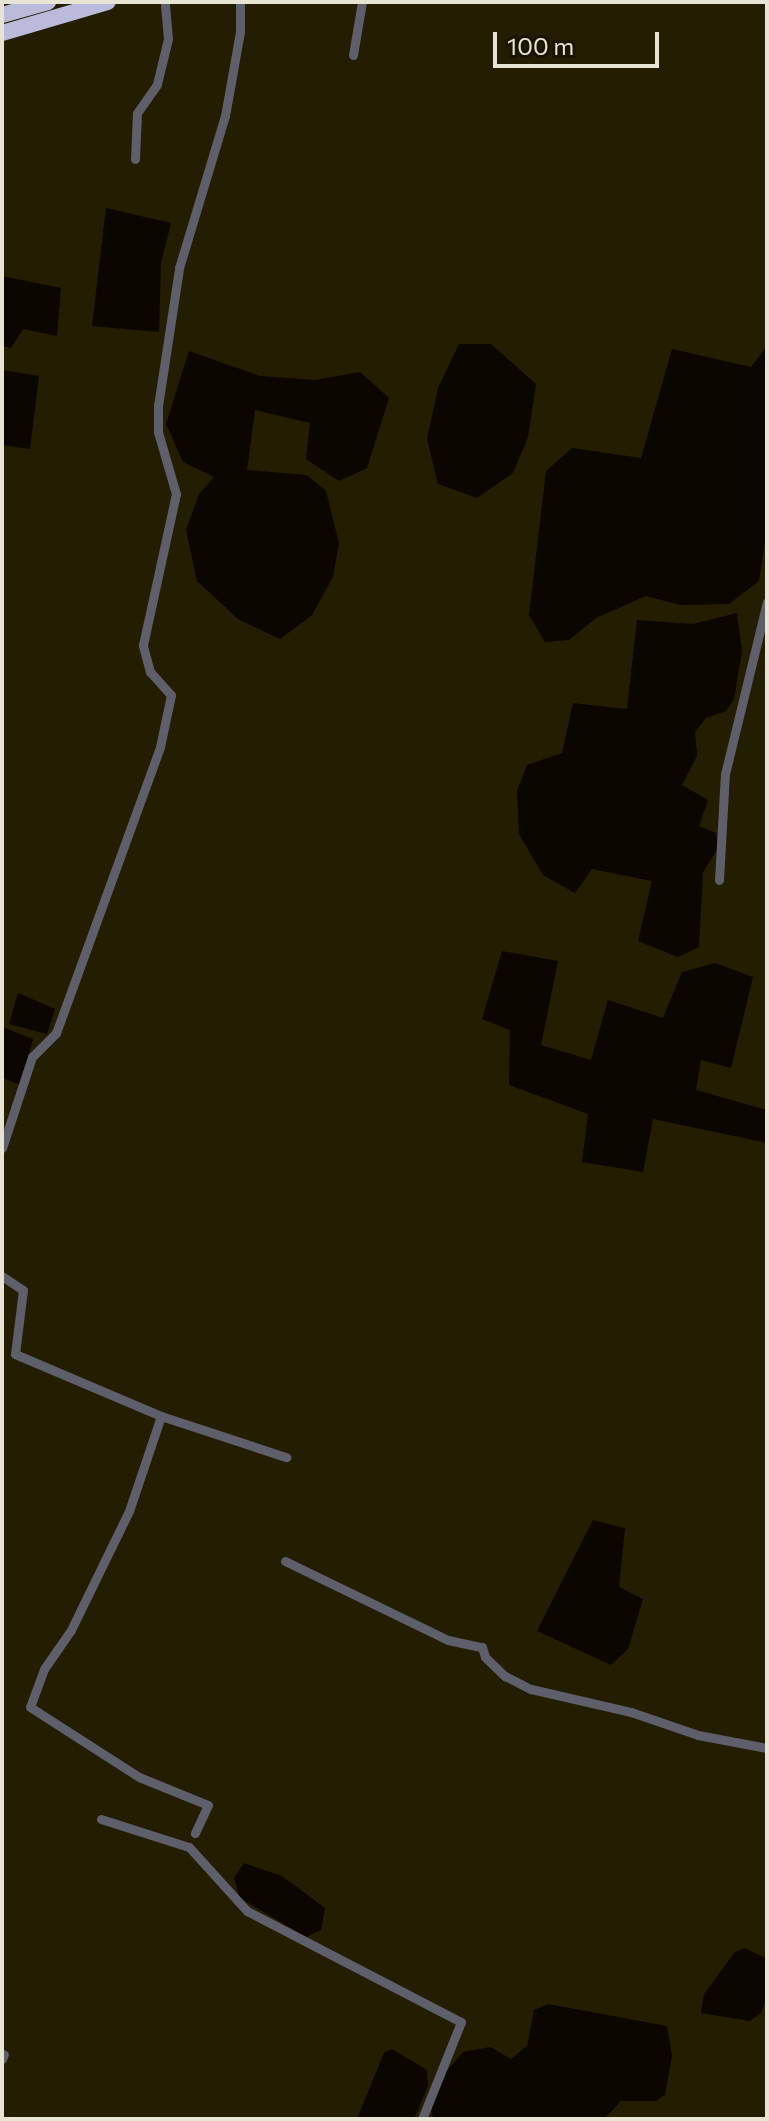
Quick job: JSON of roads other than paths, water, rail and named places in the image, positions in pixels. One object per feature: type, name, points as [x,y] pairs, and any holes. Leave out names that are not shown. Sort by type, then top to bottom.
[{"type":"highway","points":[[2,15],[48,2]]},
{"type":"highway","points":[[2,33],[108,2]]},
{"type":"street","points":[[135,159],[137,113],[157,84],[168,39],[165,2]]},
{"type":"street","points":[[2,1148],[32,1057],[56,1033],[160,747],[171,695],[150,672],[143,645],[176,494],[160,442],[158,406],[179,268],[225,116],[240,32],[240,2]]},
{"type":"street","points":[[353,55],[362,2]]},
{"type":"street","points":[[719,880],[725,774],[767,602]]},
{"type":"street","points":[[2,1276],[23,1290],[15,1354],[161,1416],[286,1457]]},
{"type":"street","points":[[161,1416],[129,1511],[71,1630],[44,1669],[30,1707],[139,1777],[208,1805],[195,1833]]},
{"type":"street","points":[[285,1561],[448,1640],[482,1647],[485,1657],[505,1676],[531,1689],[631,1712],[698,1735],[767,1748]]},
{"type":"street","points":[[101,1819],[189,1847],[247,1911],[461,2022],[422,2119]]}]
